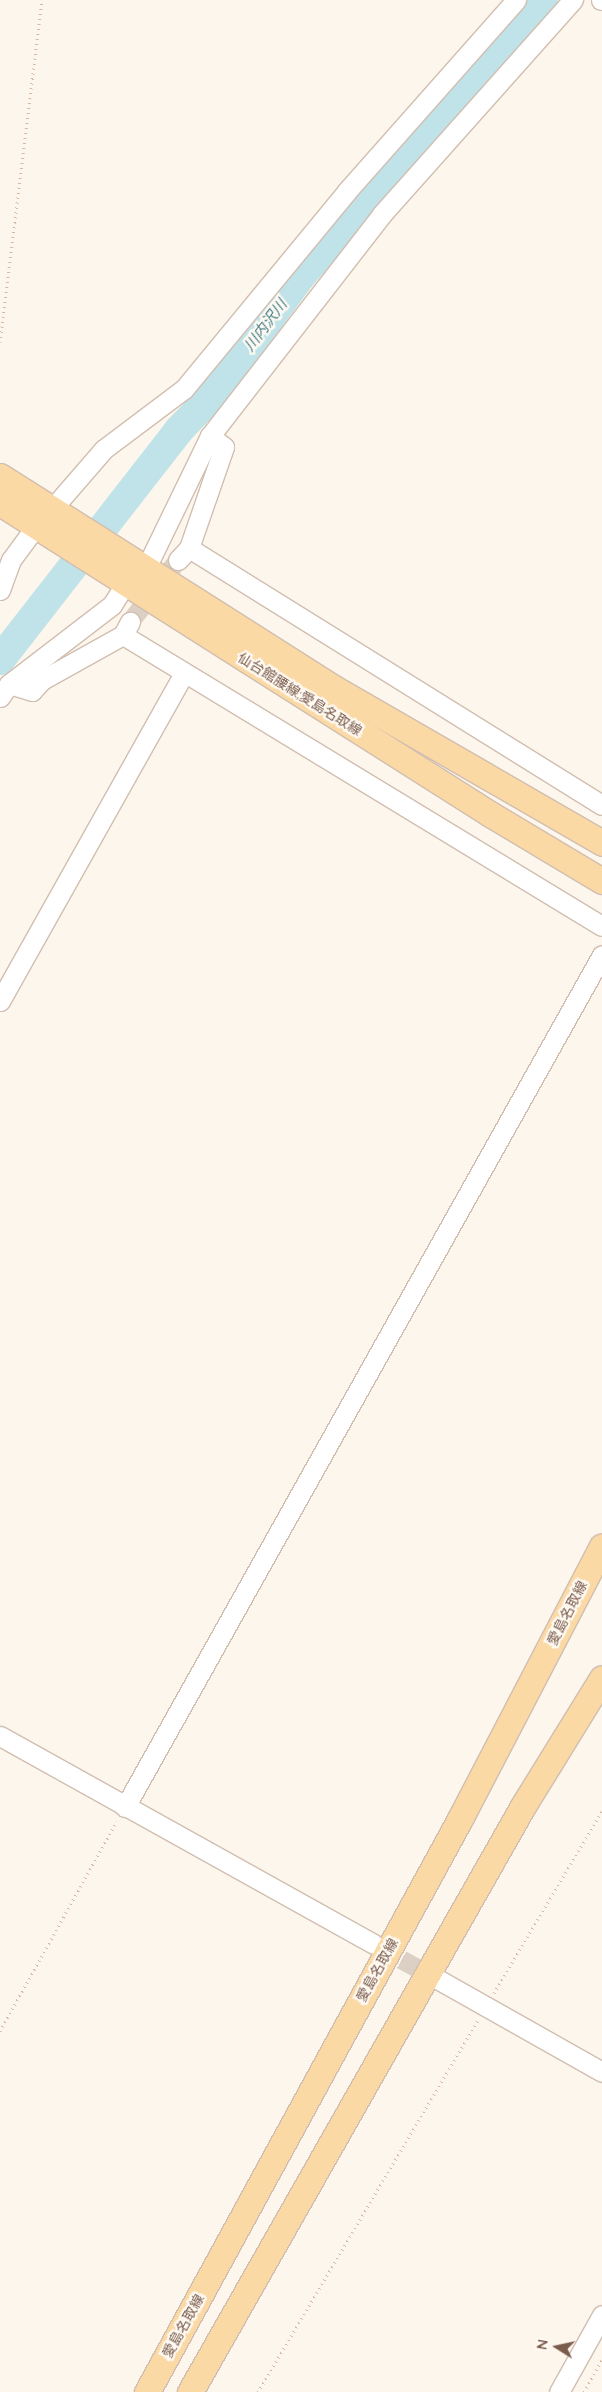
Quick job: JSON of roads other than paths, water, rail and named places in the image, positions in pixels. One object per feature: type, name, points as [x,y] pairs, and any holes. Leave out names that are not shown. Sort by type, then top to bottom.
[{"type":"main road","name":"仙台館腰線;愛島名取線","points":[[0,476],[52,523],[120,572],[602,881]]},
{"type":"main road","name":"仙台館腰線;愛島名取線","points":[[0,503],[52,523]]},
{"type":"main road","name":"仙台館腰線;愛島名取線","points":[[120,572],[145,570],[334,688],[602,843]]},
{"type":"main road","name":"愛島名取線","points":[[147,2392],[461,1817],[602,1546]]},
{"type":"main road","points":[[190,2392],[522,1806],[602,1678]]},
{"type":"street","points":[[0,590],[11,560],[52,523],[104,449],[184,389],[346,191],[516,0]]},
{"type":"street","points":[[145,570],[210,436],[382,214],[573,0]]},
{"type":"street","points":[[210,436],[224,447],[183,554],[602,805]]},
{"type":"street","points":[[5,691],[112,605],[120,572]]},
{"type":"street","points":[[5,691],[32,691],[42,680],[126,628],[184,673],[602,926]]},
{"type":"street","points":[[0,1001],[184,673]]},
{"type":"street","points":[[125,1807],[602,955]]},
{"type":"street","points":[[0,1736],[373,1944]]},
{"type":"street","points":[[439,1980],[485,2008],[602,2072]]},
{"type":"street","points":[[559,2392],[602,2315]]},
{"type":"waterway","name":"川内沢川","points":[[0,660],[178,431],[212,396],[300,277],[543,0]]},
{"type":"tunnel","points":[[130,622],[178,560]]},
{"type":"tunnel","points":[[377,1946],[438,1979]]}]
